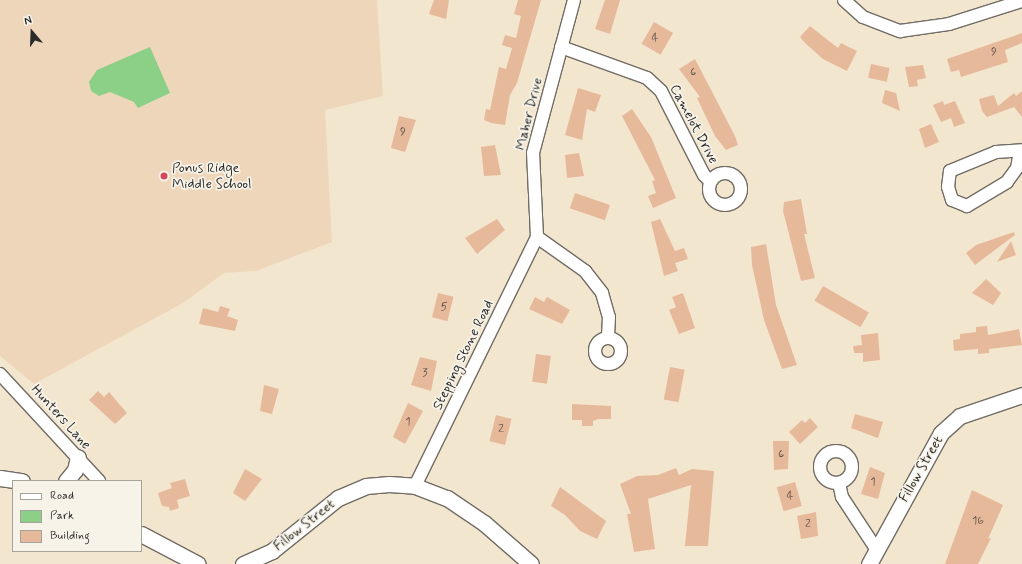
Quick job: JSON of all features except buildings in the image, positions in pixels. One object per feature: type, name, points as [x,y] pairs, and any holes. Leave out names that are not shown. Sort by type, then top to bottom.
[{"type":"street","name":"Maher Drive","points":[[537,237],[533,153],[574,0]]},
{"type":"street","points":[[844,0],[863,17],[900,31],[949,24],[1022,0]]},
{"type":"street","name":"Camelot Drive","points":[[561,47],[647,78],[661,91],[704,175],[710,181]]},
{"type":"street","points":[[1021,150],[1017,168],[1007,182],[967,206],[952,200],[948,187],[950,171],[996,152],[1021,150]]},
{"type":"street","points":[[537,237],[586,271],[602,293],[609,317],[608,337]]},
{"type":"street","name":"Stepping Stone Road","points":[[415,486],[537,237]]},
{"type":"street","name":"Hunters Lane","points":[[0,374],[98,480]]},
{"type":"street","name":"Fillow Street","points":[[869,564],[941,432],[960,416],[1022,395]]},
{"type":"street","points":[[67,480],[75,470],[78,457]]},
{"type":"street","points":[[0,478],[15,480]]},
{"type":"street","points":[[839,483],[842,497],[877,550]]},
{"type":"street","name":"Fillow Street","points":[[243,564],[272,551],[326,506],[351,492],[382,484],[415,486],[465,509],[531,564]]},
{"type":"street","points":[[142,535],[198,564]]},
{"type":"shaded area","name":"Ponus Ridge Middle School","points":[[0,0],[377,0],[383,96],[325,110],[332,242],[256,271],[224,273],[183,303],[34,384],[0,356]]},
{"type":"green space","points":[[150,47],[170,93],[138,108],[134,102],[110,92],[99,96],[91,91],[89,82],[97,70]]},
{"type":"place","name":"Ponus Ridge Middle School","points":[[164,176]]}]
